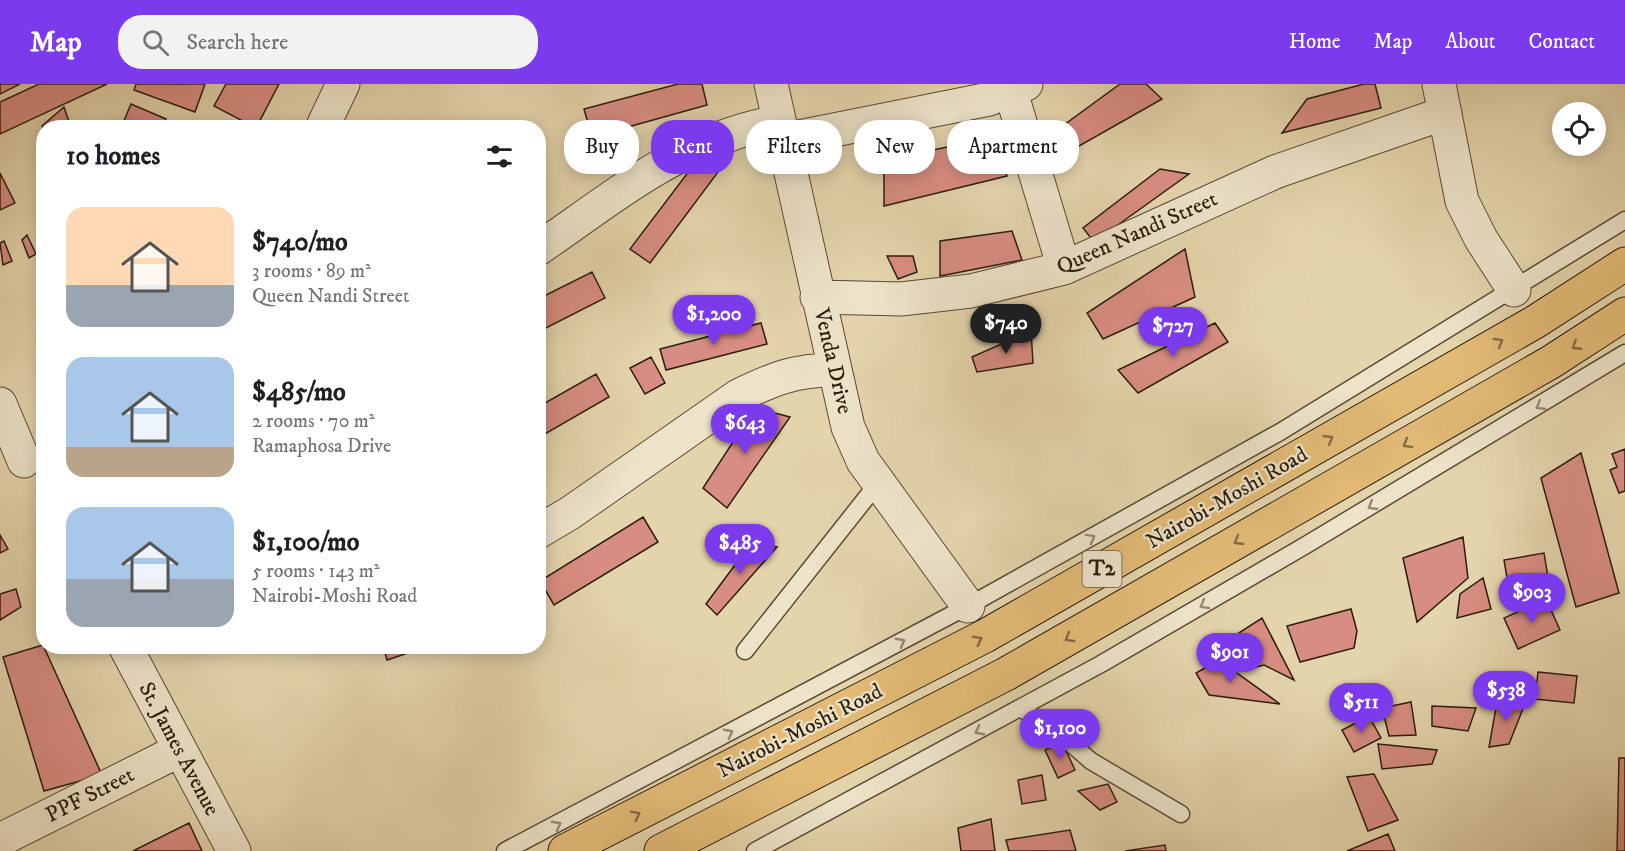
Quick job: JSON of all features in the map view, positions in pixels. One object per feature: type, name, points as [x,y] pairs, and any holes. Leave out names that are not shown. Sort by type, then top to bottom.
[{"type":"highway","name":"Nairobi-Moshi Road","points":[[565,851],[985,636],[1535,321],[1625,264]]},
{"type":"highway","name":"Nairobi-Moshi Road","points":[[661,851],[1006,674],[1551,362],[1625,314]]},
{"type":"street","points":[[326,120],[343,84]]},
{"type":"street","name":"Venda Drive","points":[[771,84],[779,120]]},
{"type":"street","points":[[842,120],[1019,88],[1064,268]]},
{"type":"street","points":[[1442,98],[1462,201],[1481,239],[1514,290]]},
{"type":"street","name":"Queen Nandi Street","points":[[818,297],[901,299],[971,291],[1064,268],[1442,98]]},
{"type":"street","points":[[546,243],[658,166],[718,136],[746,134]]},
{"type":"street","name":"Venda Drive","points":[[791,174],[848,427],[863,461],[968,606]]},
{"type":"street","points":[[546,527],[738,396],[768,381],[804,370],[834,370]]},
{"type":"street","points":[[0,404],[22,461]]},
{"type":"street","name":"St. James Avenue","points":[[129,654],[234,851]]},
{"type":"street","name":"PPF Street","points":[[0,840],[180,750]]},
{"type":"lane","points":[[505,851],[968,606],[1280,432],[1625,220]]},
{"type":"lane","points":[[754,851],[1022,709],[1306,546],[1625,353]]},
{"type":"lane","points":[[745,651],[878,483]]},
{"type":"lane","points":[[1022,709],[1060,734],[1091,761],[1181,814]]},
{"type":"building","points":[[0,84],[20,84],[0,94]]},
{"type":"building","points":[[39,84],[107,84],[0,134],[0,102]]},
{"type":"building","points":[[136,84],[205,84],[195,112],[134,90]]},
{"type":"building","points":[[226,84],[279,84],[260,120],[241,120],[214,106]]},
{"type":"building","points":[[678,84],[702,84],[707,105],[639,124],[639,120],[587,120],[584,109]]},
{"type":"building","points":[[1120,84],[1146,84],[1162,99],[1079,146],[1079,120],[1071,120]]},
{"type":"building","points":[[1364,84],[1375,84],[1381,108],[1282,133],[1307,99]]},
{"type":"building","points":[[131,104],[166,119],[166,120],[124,120]]},
{"type":"building","points":[[64,107],[68,120],[49,120]]},
{"type":"building","points":[[947,147],[947,174],[1006,174],[1007,176],[884,206],[884,174],[935,174],[935,150]]},
{"type":"building","points":[[1160,169],[1189,174],[1094,242],[1083,228]]},
{"type":"building","points":[[0,173],[15,203],[0,210]]},
{"type":"building","points":[[687,174],[717,174],[650,263],[630,249]]},
{"type":"building","points":[[1012,231],[1022,260],[940,276],[940,241]]},
{"type":"building","points":[[27,235],[36,254],[29,258],[22,240]]},
{"type":"building","points":[[4,241],[12,261],[3,265],[0,243]]},
{"type":"building","points":[[1185,249],[1195,297],[1103,339],[1087,313]]},
{"type":"building","points":[[887,256],[913,256],[917,272],[898,279]]},
{"type":"building","points":[[592,272],[605,298],[546,328],[546,295]]},
{"type":"building","points":[[761,323],[767,344],[666,370],[660,349]]},
{"type":"building","points":[[1215,323],[1228,342],[1138,393],[1118,370]]},
{"type":"building","points":[[1031,331],[1033,363],[977,372],[972,357]]},
{"type":"building","points":[[651,357],[665,383],[645,394],[630,368]]},
{"type":"building","points":[[596,374],[609,397],[546,433],[546,402]]},
{"type":"building","points":[[755,408],[790,417],[727,508],[703,488]]},
{"type":"building","points":[[1625,449],[1625,491],[1619,493],[1610,470],[1617,467],[1612,454]]},
{"type":"building","points":[[1581,453],[1619,593],[1576,607],[1541,478]]},
{"type":"building","points":[[643,517],[658,542],[554,605],[546,591],[546,577]]},
{"type":"building","points":[[0,535],[8,549],[0,553]]},
{"type":"building","points":[[1463,537],[1468,578],[1417,622],[1403,558]]},
{"type":"building","points":[[752,542],[777,547],[717,615],[706,604]]},
{"type":"building","points":[[1544,553],[1550,589],[1510,595],[1504,560]]},
{"type":"building","points":[[1483,578],[1491,609],[1457,618],[1460,594]]},
{"type":"building","points":[[16,589],[21,607],[0,620],[0,594]]},
{"type":"building","points":[[1546,599],[1560,630],[1518,649],[1504,618]]},
{"type":"building","points":[[1351,609],[1357,631],[1354,648],[1300,662],[1287,626]]},
{"type":"building","points":[[1262,618],[1294,680],[1264,665],[1249,669],[1231,638]]},
{"type":"building","points":[[36,647],[36,654],[47,654],[102,775],[44,791],[3,657]]},
{"type":"building","points":[[385,654],[405,654],[387,660]]},
{"type":"building","points":[[1219,660],[1280,704],[1209,695],[1196,673]]},
{"type":"building","points":[[1538,672],[1577,676],[1574,703],[1535,699]]},
{"type":"building","points":[[1526,701],[1509,744],[1489,747],[1497,702]]},
{"type":"building","points":[[1411,702],[1416,735],[1389,736],[1382,708]]},
{"type":"building","points":[[1432,706],[1476,708],[1468,731],[1432,726]]},
{"type":"building","points":[[1369,716],[1381,738],[1354,752],[1342,730]]},
{"type":"building","points":[[1062,742],[1075,770],[1058,778],[1045,750]]},
{"type":"building","points":[[1378,744],[1437,750],[1432,764],[1382,769]]},
{"type":"building","points":[[1619,758],[1625,758],[1625,851],[1617,851]]},
{"type":"building","points":[[1374,774],[1398,820],[1368,831],[1347,777]]},
{"type":"building","points":[[1042,775],[1046,800],[1022,804],[1018,780]]},
{"type":"building","points":[[1108,784],[1117,802],[1100,810],[1078,791]]},
{"type":"building","points":[[991,819],[995,851],[961,851],[958,828]]},
{"type":"building","points":[[189,823],[202,851],[133,851]]},
{"type":"building","points":[[1070,830],[1076,851],[1009,851],[1006,840]]},
{"type":"building","points":[[1388,834],[1395,851],[1347,851]]},
{"type":"building","points":[[1165,845],[1166,851],[1125,851]]}]
